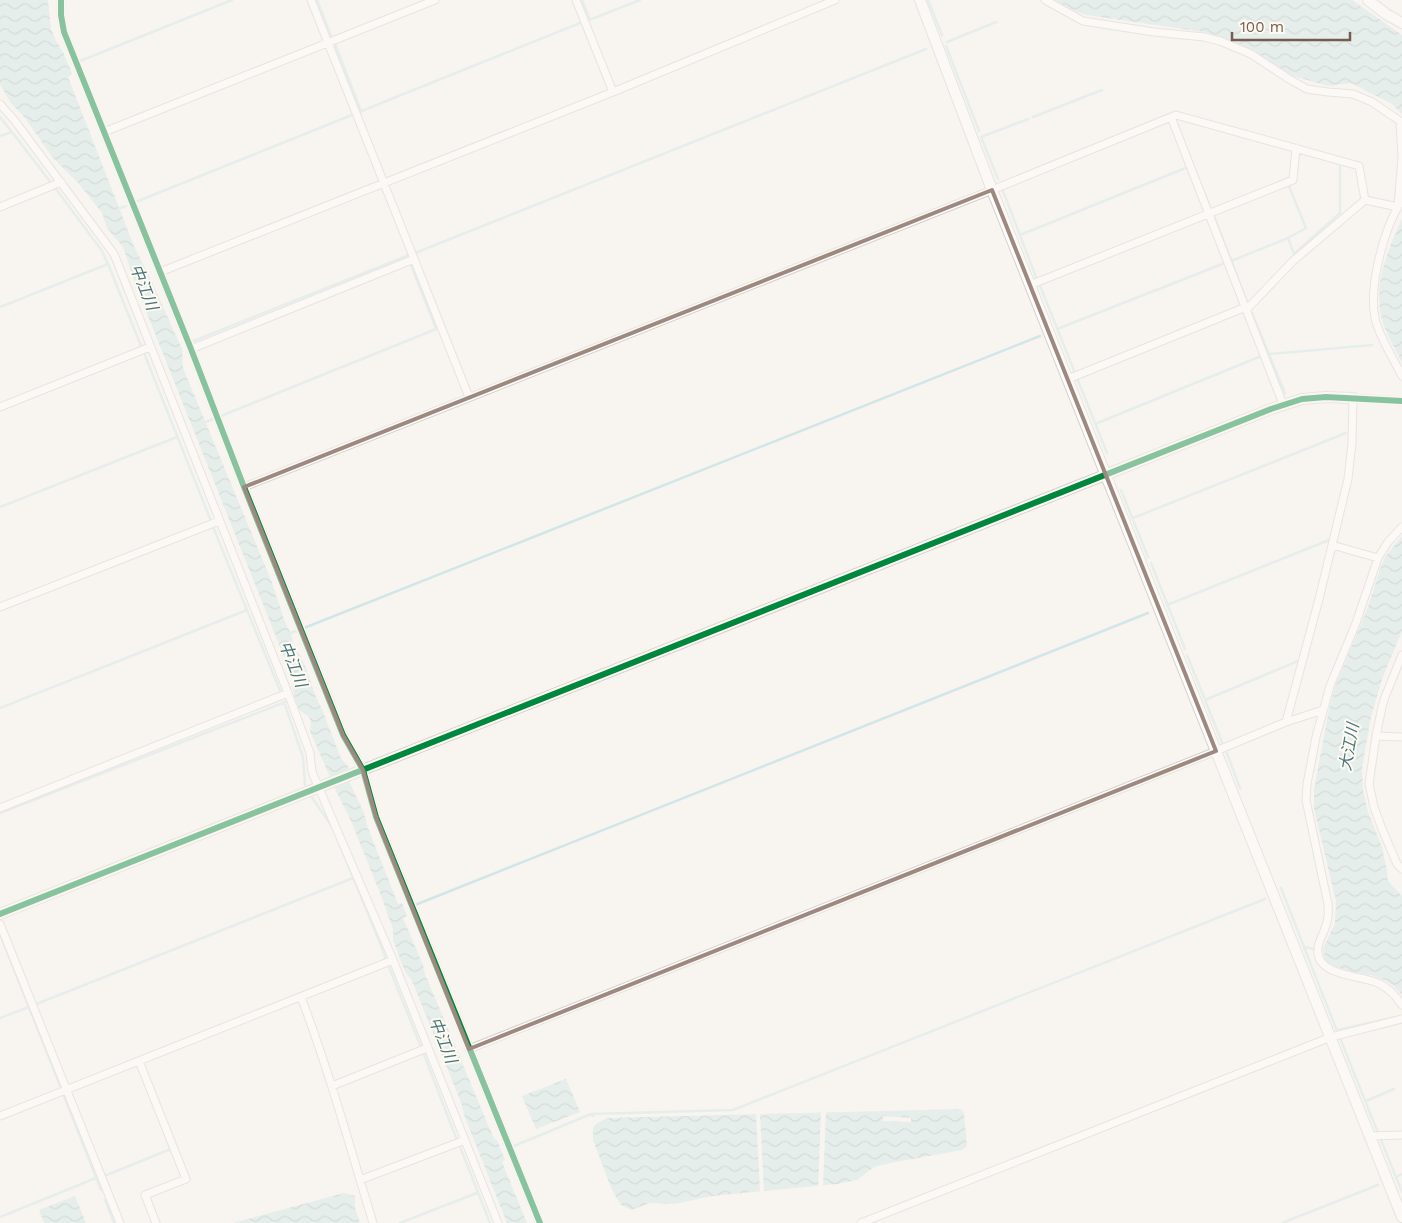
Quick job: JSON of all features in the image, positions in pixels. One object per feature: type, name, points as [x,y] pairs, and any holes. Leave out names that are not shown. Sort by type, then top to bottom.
[{"type":"street","points":[[61,0],[64,32],[244,487],[343,734],[360,771],[376,817],[540,1223]]},
{"type":"street","points":[[310,0],[469,396]]},
{"type":"street","points":[[104,132],[435,0]]},
{"type":"street","points":[[576,0],[613,92]]},
{"type":"street","points":[[160,272],[613,92],[835,0]]},
{"type":"street","points":[[920,0],[992,190],[1402,1217]]},
{"type":"street","points":[[1045,0],[1084,20],[1204,37],[1220,41],[1251,54],[1308,89],[1353,94],[1385,109],[1401,122],[1400,204],[1385,239],[1372,295],[1377,327],[1402,376]]},
{"type":"street","points":[[1368,0],[1386,14],[1402,23]]},
{"type":"street","points":[[0,104],[62,182],[114,254],[288,693],[310,753],[312,772],[393,960],[498,1223]]},
{"type":"street","points":[[244,487],[1176,115],[1359,166],[1365,200]]},
{"type":"street","points":[[1171,117],[1283,404]]},
{"type":"street","points":[[1030,285],[1293,180],[1296,148]]},
{"type":"street","points":[[0,207],[62,182]]},
{"type":"street","points":[[1068,379],[1247,308],[1293,261],[1365,200],[1400,204]]},
{"type":"street","points":[[191,349],[414,259]]},
{"type":"street","points":[[0,406],[150,347]]},
{"type":"street","points":[[0,914],[1283,404],[1302,399],[1326,397],[1402,401]]},
{"type":"street","points":[[1286,722],[1319,599],[1348,479],[1352,443],[1353,398]]},
{"type":"street","points":[[0,608],[220,520]]},
{"type":"street","points":[[1402,527],[1383,548],[1378,558],[1356,623],[1333,678],[1323,710],[1307,784],[1306,800],[1328,904],[1329,918],[1318,949],[1320,959],[1335,972],[1378,983],[1389,990],[1402,1005]]},
{"type":"street","points":[[1332,545],[1378,558]]},
{"type":"street","points":[[1401,658],[1385,696],[1376,736],[1369,784],[1374,807],[1382,829],[1397,864],[1402,869]]},
{"type":"street","points":[[0,808],[288,693]]},
{"type":"street","points":[[469,1049],[1286,722],[1323,710]]},
{"type":"street","points":[[1376,736],[1402,737]]},
{"type":"street","points":[[0,924],[120,1223]]},
{"type":"street","points":[[0,1116],[393,960]]},
{"type":"street","points":[[301,997],[320,1047],[373,1223]]},
{"type":"street","points":[[861,1223],[1331,1037],[1402,1019]]},
{"type":"street","points":[[332,1086],[427,1048]]},
{"type":"street","points":[[139,1061],[186,1179],[145,1196],[156,1223]]},
{"type":"street","points":[[1371,1136],[1402,1136]]},
{"type":"street","points":[[360,1180],[465,1140]]},
{"type":"highlighted area","points":[[992,190],[1216,751],[469,1049],[376,817],[363,770],[343,735],[244,487]]},
{"type":"water","name":"中江川","points":[[0,0],[48,0],[51,29],[72,74],[68,77],[134,246],[182,349],[183,368],[271,580],[285,622],[292,636],[293,647],[300,655],[305,666],[341,758],[348,766],[350,783],[364,813],[368,828],[398,904],[402,903],[407,916],[403,918],[494,1139],[497,1140],[505,1160],[502,1162],[527,1223],[507,1223],[412,981],[405,972],[393,940],[393,929],[380,893],[351,821],[310,731],[311,720],[297,705],[292,686],[294,682],[136,286],[123,247],[107,228],[102,213],[79,184],[53,158],[25,118],[10,102],[0,84]]},
{"type":"water","points":[[1055,0],[1352,0],[1402,35],[1402,114],[1392,104],[1351,83],[1328,86],[1293,76],[1246,47],[1204,32],[1086,15],[1072,10]]},
{"type":"water","points":[[1402,219],[1402,363],[1382,320],[1379,294],[1383,268],[1391,243]]},
{"type":"water","name":"大江川","points":[[1402,536],[1402,631],[1382,679],[1371,717],[1362,768],[1363,790],[1368,812],[1382,847],[1388,881],[1402,896],[1402,995],[1382,979],[1334,966],[1325,961],[1323,949],[1335,923],[1336,901],[1314,809],[1314,790],[1334,689],[1368,607],[1385,557]]},
{"type":"water","points":[[566,1079],[580,1112],[536,1129],[522,1096]]},
{"type":"water","points":[[961,1109],[964,1113],[967,1146],[962,1150],[874,1167],[857,1180],[837,1184],[712,1196],[675,1204],[650,1203],[631,1210],[621,1205],[612,1190],[593,1140],[593,1128],[597,1123],[607,1118]]},
{"type":"water","points":[[344,1193],[355,1196],[355,1208],[360,1223],[233,1223]]},
{"type":"water","points":[[75,1196],[86,1223],[44,1223],[39,1210]]},
{"type":"pier","points":[[821,1111],[826,1111],[823,1187],[818,1188]]},
{"type":"pier","points":[[756,1113],[760,1113],[764,1192],[760,1192]]},
{"type":"pier","points":[[883,1116],[911,1118],[911,1122],[883,1121]]},
{"type":"waterway","points":[[80,61],[232,0]]},
{"type":"waterway","points":[[317,0],[332,38]]},
{"type":"waterway","points":[[582,0],[590,20]]},
{"type":"waterway","points":[[589,20],[640,0]]},
{"type":"waterway","points":[[928,0],[942,35]]},
{"type":"waterway","points":[[947,42],[996,22]]},
{"type":"waterway","points":[[359,112],[580,23]]},
{"type":"waterway","points":[[335,44],[361,111]]},
{"type":"waterway","points":[[946,46],[979,131]]},
{"type":"waterway","points":[[415,253],[926,49]]},
{"type":"waterway","points":[[1033,117],[1102,90]]},
{"type":"waterway","points":[[138,201],[352,115]]},
{"type":"waterway","points":[[0,117],[52,184]]},
{"type":"waterway","points":[[998,179],[981,137],[1028,119]]},
{"type":"waterway","points":[[0,136],[12,132]]},
{"type":"waterway","points":[[1020,235],[1188,167]]},
{"type":"waterway","points":[[1288,238],[1294,254],[1340,213],[1340,167]]},
{"type":"waterway","points":[[1231,261],[1288,238],[1306,228],[1289,186]]},
{"type":"waterway","points":[[56,189],[102,251],[141,346]]},
{"type":"waterway","points":[[1203,190],[1211,210]]},
{"type":"waterway","points":[[1003,191],[1036,277]]},
{"type":"waterway","points":[[118,209],[126,206]]},
{"type":"waterway","points":[[1214,216],[1247,302]]},
{"type":"waterway","points":[[191,342],[409,255]]},
{"type":"waterway","points":[[1057,329],[1225,263]]},
{"type":"waterway","points":[[0,307],[108,264]]},
{"type":"waterway","points":[[221,416],[436,329],[411,265]]},
{"type":"waterway","points":[[1040,286],[1075,373]]},
{"type":"waterway","points":[[1252,313],[1285,393]]},
{"type":"waterway","points":[[304,628],[1040,336]]},
{"type":"waterway","points":[[1269,354],[1372,345]]},
{"type":"waterway","points":[[144,353],[211,521]]},
{"type":"waterway","points":[[1095,424],[1259,357]]},
{"type":"waterway","points":[[1077,378],[1107,453]]},
{"type":"waterway","points":[[203,423],[213,419]]},
{"type":"waterway","points":[[1133,518],[1346,433]]},
{"type":"waterway","points":[[0,507],[177,437]]},
{"type":"waterway","points":[[1121,490],[1148,557]]},
{"type":"waterway","points":[[213,527],[281,693]]},
{"type":"waterway","points":[[1167,605],[1329,540]]},
{"type":"waterway","points":[[1151,563],[1185,649]]},
{"type":"waterway","points":[[0,708],[247,610]]},
{"type":"waterway","points":[[415,905],[1148,613]]},
{"type":"waterway","name":"中江川","points":[[288,634],[296,631]]},
{"type":"waterway","points":[[1187,655],[1223,745]]},
{"type":"waterway","points":[[1205,700],[1298,661]]},
{"type":"waterway","points":[[0,813],[288,701]]},
{"type":"waterway","points":[[284,702],[303,757],[305,785]]},
{"type":"waterway","points":[[1226,751],[1240,788]]},
{"type":"waterway","points":[[311,796],[333,828]]},
{"type":"waterway","points":[[335,833],[386,960]]},
{"type":"waterway","points":[[34,1005],[353,878]]},
{"type":"waterway","points":[[1281,888],[1304,947],[1314,949]]},
{"type":"waterway","points":[[591,1114],[733,1110],[1265,899]]},
{"type":"waterway","points":[[0,934],[61,1088]]},
{"type":"waterway","points":[[1304,947],[1337,1031]]},
{"type":"waterway","points":[[388,965],[421,1047]]},
{"type":"waterway","points":[[0,1018],[29,1007]]},
{"type":"waterway","points":[[1338,1030],[1396,1017]]},
{"type":"waterway","points":[[1340,1038],[1378,1133]]},
{"type":"waterway","points":[[423,1052],[457,1140]]},
{"type":"waterway","points":[[1366,1101],[1394,1089]]},
{"type":"waterway","points":[[64,1096],[101,1190]]},
{"type":"waterway","points":[[514,1146],[591,1114],[593,1116]]},
{"type":"waterway","points":[[1381,1140],[1402,1192]]},
{"type":"waterway","points":[[459,1144],[490,1223]]},
{"type":"waterway","points":[[104,1176],[171,1149]]},
{"type":"waterway","points":[[1396,1177],[1402,1174]]},
{"type":"waterway","points":[[0,1217],[96,1178]]},
{"type":"waterway","points":[[1282,1223],[1378,1185]]},
{"type":"waterway","points":[[400,1223],[477,1193]]},
{"type":"waterway","points":[[105,1200],[114,1223]]},
{"type":"cycle path","points":[[61,0],[64,32],[343,735],[363,770],[376,817],[540,1223]]},
{"type":"cycle path","points":[[0,914],[1271,409],[1302,399],[1326,397],[1402,401]]}]
